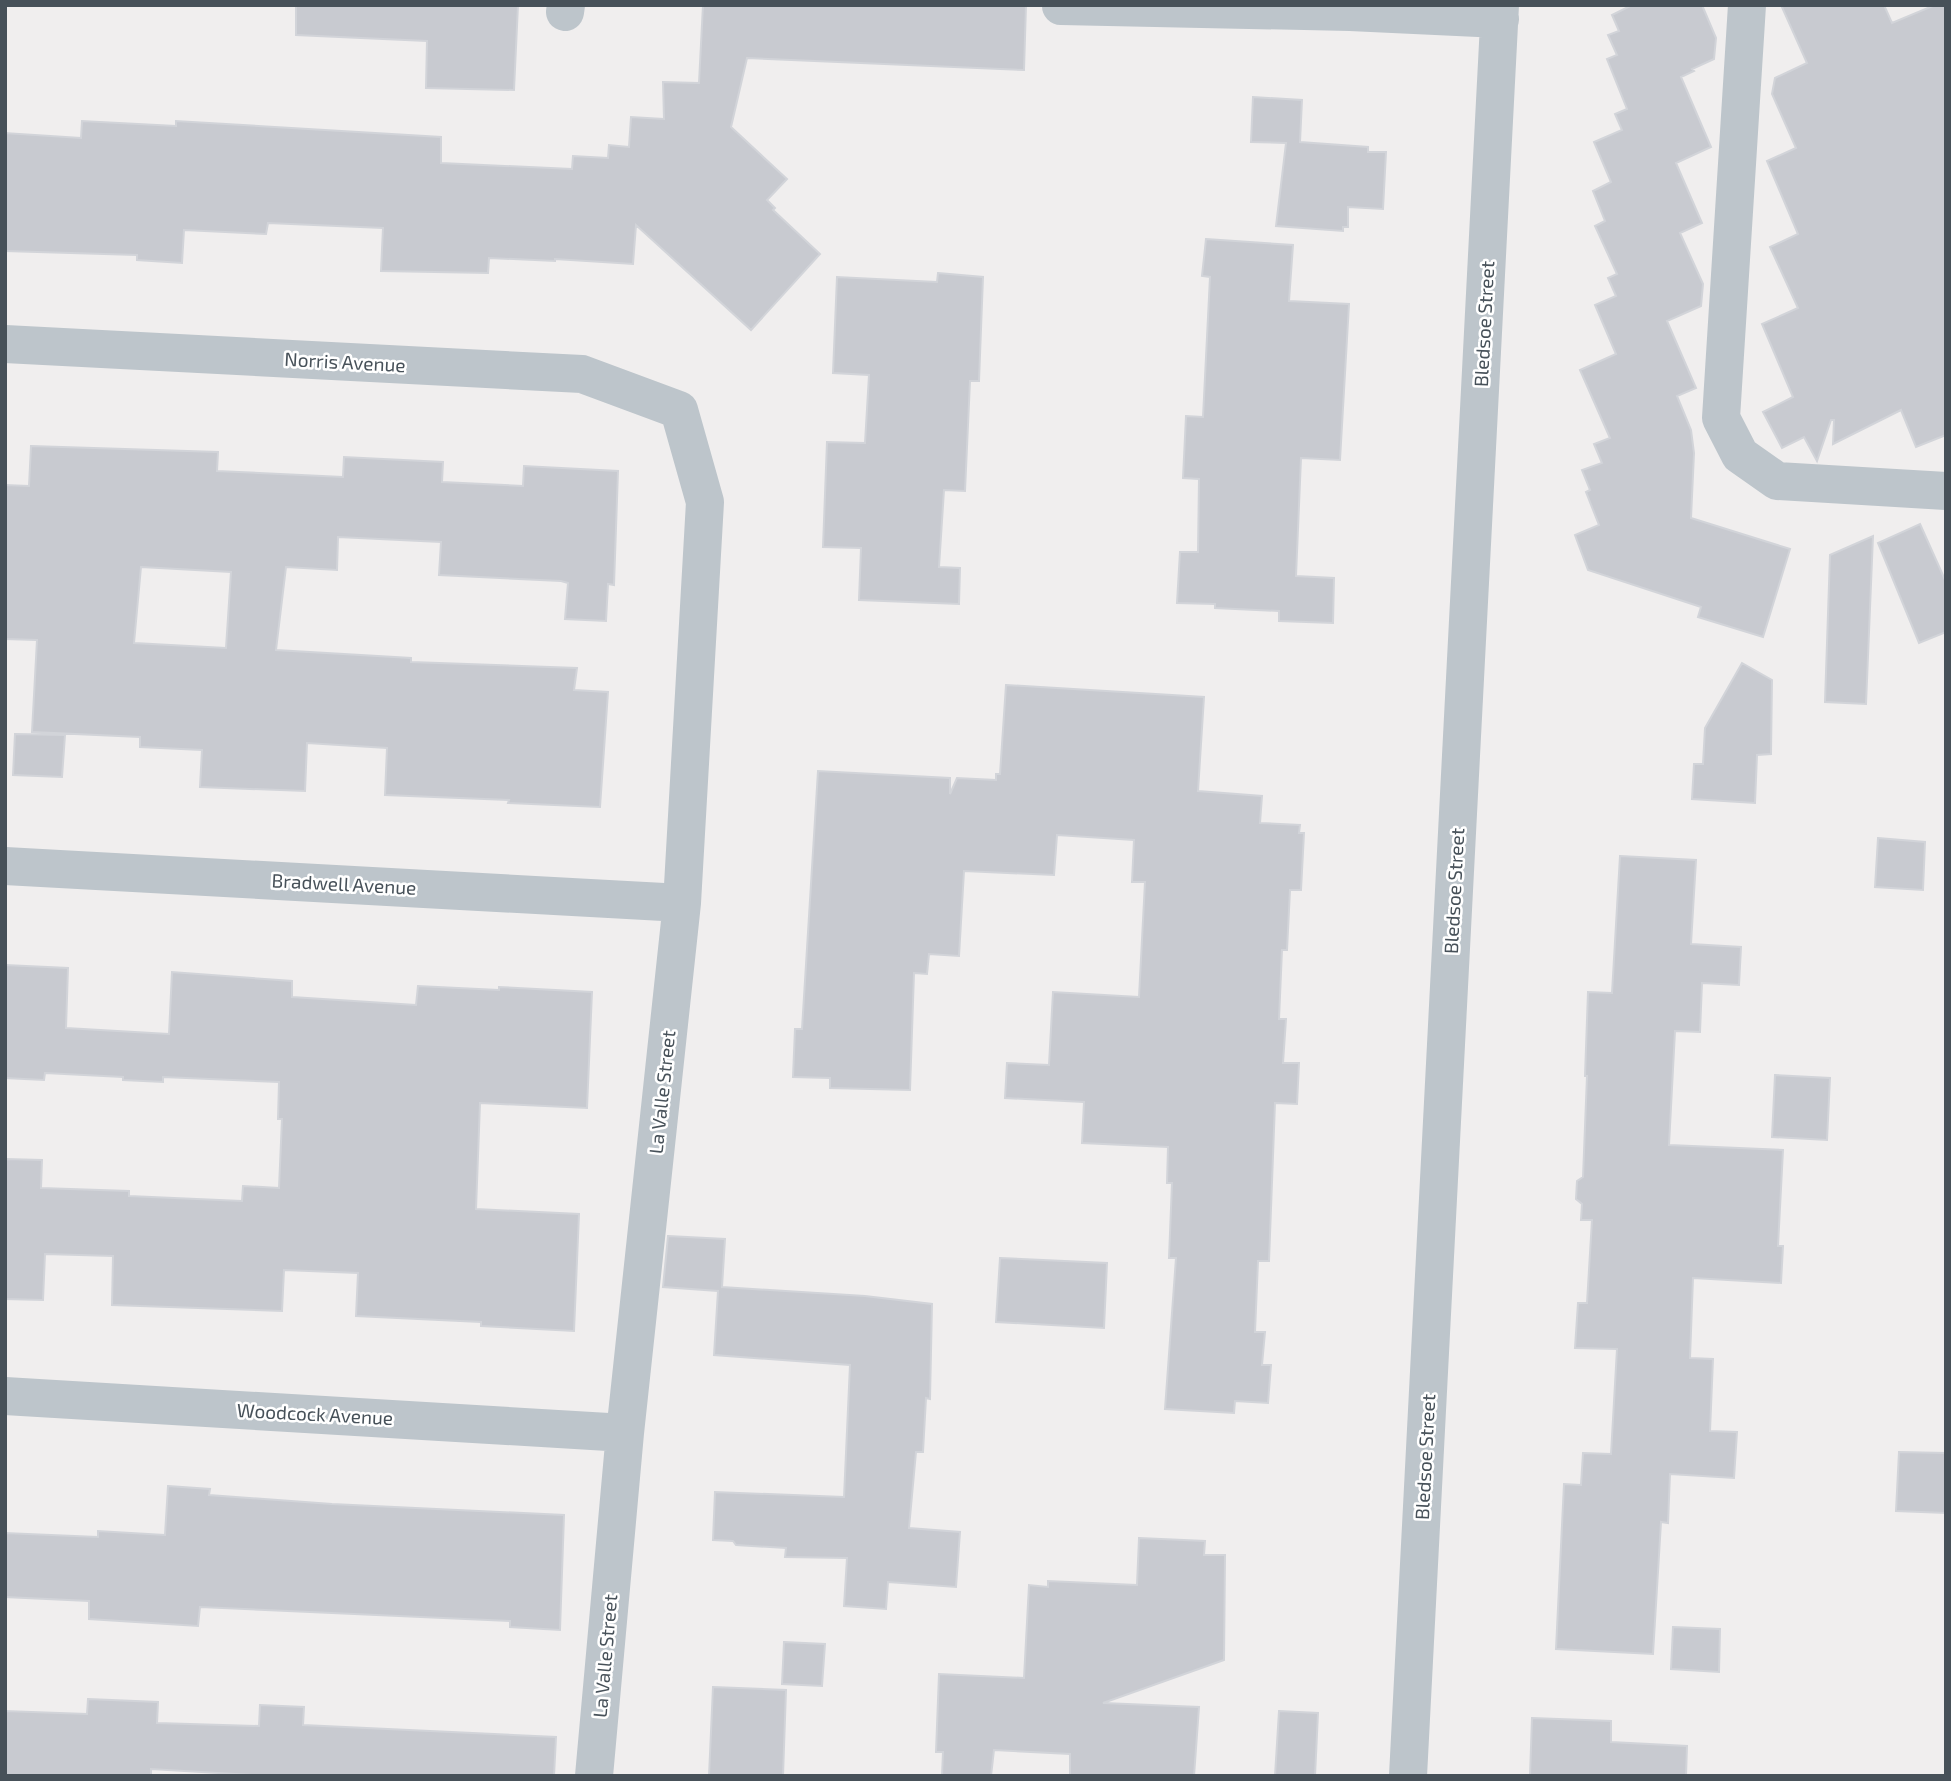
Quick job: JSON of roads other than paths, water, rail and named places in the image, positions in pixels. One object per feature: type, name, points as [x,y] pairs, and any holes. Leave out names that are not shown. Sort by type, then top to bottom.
[{"type":"street","points":[[1746,5],[1721,418],[1740,455],[1777,481],[1946,492]]},
{"type":"street","points":[[1061,6],[1500,12]]},
{"type":"street","name":"Bledsoe Street","points":[[1408,1776],[1500,12]]},
{"type":"street","name":"Norris Avenue","points":[[5,344],[582,374],[679,410]]},
{"type":"street","name":"La Valle Street","points":[[594,1776],[625,1433],[682,903],[705,502],[679,410]]},
{"type":"street","name":"Bradwell Avenue","points":[[5,866],[682,903]]},
{"type":"street","name":"Woodcock Avenue","points":[[5,1396],[625,1433]]}]
